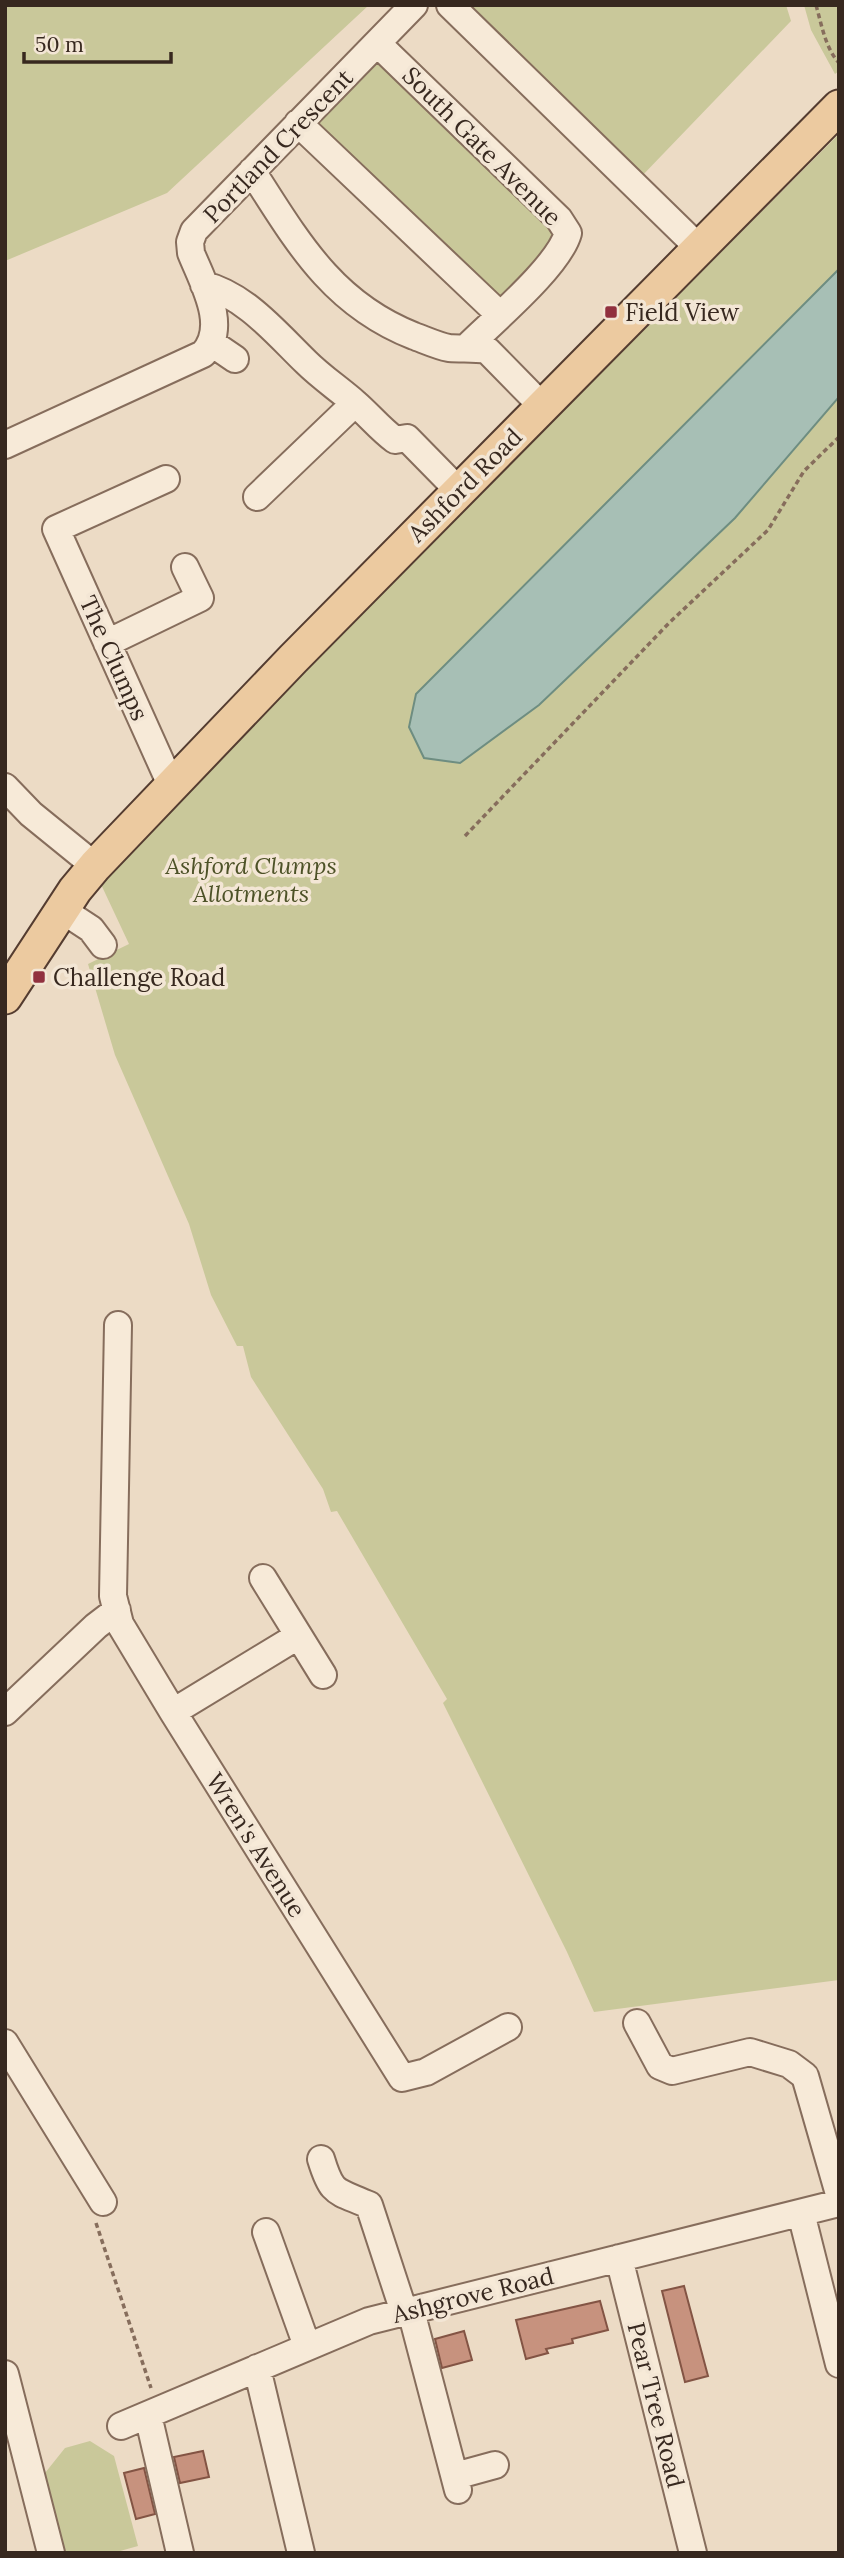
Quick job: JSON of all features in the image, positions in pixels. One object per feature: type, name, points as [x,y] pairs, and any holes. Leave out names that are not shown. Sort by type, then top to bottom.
[{"type":"main road","name":"Ashford Road","points":[[5,997],[95,866],[293,659],[839,107]]},
{"type":"street","name":"Portland Crescent","points":[[213,344],[215,315],[191,253],[190,242],[194,231],[414,5]]},
{"type":"street","points":[[450,5],[700,249]]},
{"type":"street","name":"South Gate Avenue","points":[[378,44],[559,219],[568,233],[565,244],[545,270],[467,347]]},
{"type":"street","points":[[298,123],[499,314]]},
{"type":"street","points":[[252,171],[312,261],[363,310],[396,329],[449,348],[487,350],[543,407]]},
{"type":"street","points":[[204,285],[219,289],[257,314],[381,430],[395,440],[407,438],[459,491]]},
{"type":"street","points":[[5,445],[203,355],[213,344],[235,359]]},
{"type":"street","points":[[257,496],[355,403]]},
{"type":"street","name":"The Clumps","points":[[166,479],[56,529],[172,787]]},
{"type":"street","points":[[107,643],[200,598],[185,567]]},
{"type":"street","points":[[8,794],[95,866]]},
{"type":"street","points":[[62,911],[91,929],[103,945]]},
{"type":"street","name":"Wren's Avenue","points":[[118,1325],[113,1596],[120,1624],[402,2078],[426,2072],[508,2027]]},
{"type":"street","points":[[263,1578],[323,1675]]},
{"type":"street","points":[[5,1713],[96,1626],[117,1610]]},
{"type":"street","points":[[173,1712],[298,1636]]},
{"type":"street","points":[[637,2023],[660,2066],[672,2071],[750,2052],[789,2064],[805,2076],[839,2194]]},
{"type":"street","points":[[5,2043],[103,2202]]},
{"type":"street","points":[[321,2159],[328,2184],[335,2190],[369,2205],[408,2312],[457,2483],[495,2465]]},
{"type":"street","name":"Ashgrove Road","points":[[121,2426],[369,2321],[839,2203]]},
{"type":"street","points":[[802,2213],[839,2364]]},
{"type":"street","points":[[267,2231],[307,2346]]},
{"type":"street","name":"Pear Tree Road","points":[[619,2258],[693,2553]]},
{"type":"street","points":[[257,2368],[301,2553]]},
{"type":"street","points":[[5,2374],[51,2553]]},
{"type":"street","points":[[153,2413],[180,2553]]},
{"type":"path","points":[[816,5],[826,40],[838,61]]},
{"type":"path","points":[[465,836],[669,623],[768,530],[804,471],[839,437]]},
{"type":"path","points":[[103,2202],[93,2214],[153,2413]]},
{"type":"green space","points":[[5,5],[369,5],[167,193],[5,261]]},
{"type":"green space","points":[[463,5],[786,5],[791,21],[639,179]]},
{"type":"green space","points":[[804,5],[839,5],[839,71],[835,74],[811,30]]},
{"type":"green space","points":[[377,55],[559,231],[531,270],[495,301],[309,124]]},
{"type":"green space","name":"Ashford Clumps Allotments","points":[[839,134],[839,269],[416,694],[460,763],[539,705],[735,518],[839,397],[839,1980],[594,2012],[443,1703],[447,1699],[337,1511],[331,1512],[323,1489],[251,1377],[243,1346],[237,1346],[211,1295],[189,1224],[115,1055],[88,964],[129,944],[98,878]]},
{"type":"green space","points":[[90,2441],[114,2456],[138,2546],[113,2553],[63,2553],[45,2473],[65,2448]]},
{"type":"shaded area","points":[[839,269],[839,397],[735,518],[539,705],[460,763],[424,758],[409,727],[416,694]]},
{"type":"building","points":[[684,2286],[708,2376],[685,2382],[662,2291]]},
{"type":"building","points":[[600,2301],[608,2330],[572,2339],[573,2343],[546,2349],[548,2353],[526,2359],[516,2320]]},
{"type":"building","points":[[464,2331],[472,2360],[442,2368],[435,2339]]},
{"type":"building","points":[[203,2451],[209,2477],[180,2483],[174,2457]]},
{"type":"building","points":[[144,2468],[155,2514],[136,2519],[124,2473]]},
{"type":"place","name":"Field View","points":[[611,312]]},
{"type":"place","name":"Challenge Road","points":[[39,977]]}]
